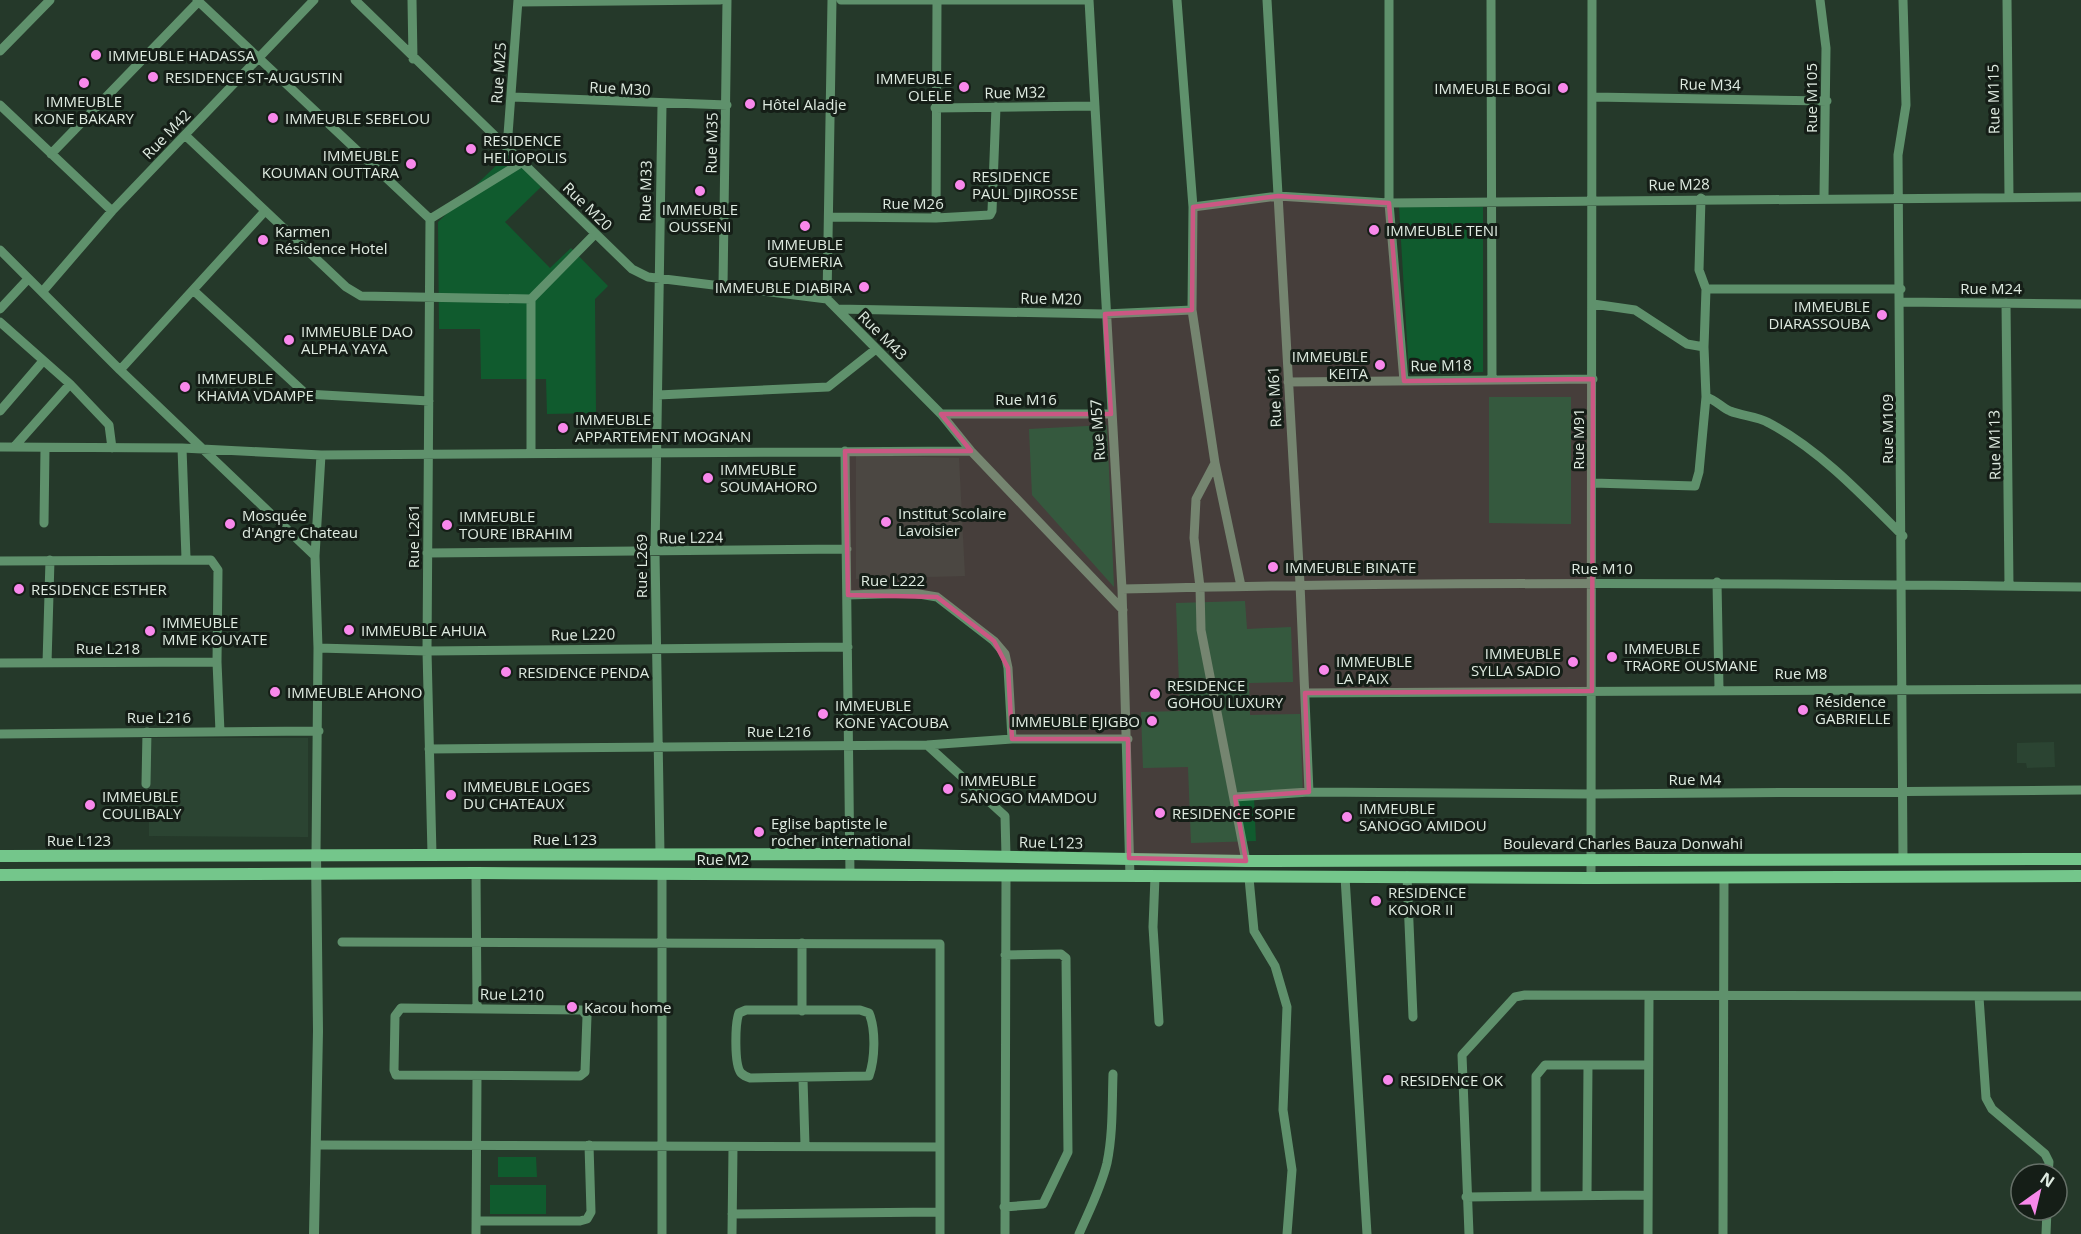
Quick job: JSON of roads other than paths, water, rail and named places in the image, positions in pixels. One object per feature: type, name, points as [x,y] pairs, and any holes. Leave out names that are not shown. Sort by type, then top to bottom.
[{"type":"main road","name":"Rue L123","points":[[0,856],[850,854],[1129,858]]},
{"type":"main road","name":"Boulevard Charles Bauza Donwahi","points":[[1129,858],[1246,861],[1592,858],[2081,859]]},
{"type":"main road","name":"Rue M2","points":[[316,874],[1130,877]]},
{"type":"main road","points":[[0,875],[316,874]]},
{"type":"main road","points":[[1130,877],[2081,876]]},
{"type":"street","points":[[0,51],[50,0]]},
{"type":"street","name":"Rue M42","points":[[43,291],[112,212],[314,0]]},
{"type":"street","name":"Rue M20","points":[[355,0],[413,59],[632,269],[641,274],[659,278],[827,299]]},
{"type":"street","points":[[412,0],[413,59]]},
{"type":"street","points":[[518,1],[720,0]]},
{"type":"street","name":"Rue M35","points":[[723,287],[727,0]]},
{"type":"street","points":[[827,299],[832,0]]},
{"type":"street","points":[[841,0],[1088,0]]},
{"type":"street","name":"Rue M57","points":[[1088,0],[1122,589],[1128,738],[1130,877]]},
{"type":"street","points":[[1177,0],[1193,207],[1192,310],[1215,463],[1240,586]]},
{"type":"street","name":"Rue M61","points":[[1267,0],[1300,584],[1309,792]]},
{"type":"street","points":[[1389,0],[1389,202],[1404,381]]},
{"type":"street","points":[[1491,0],[1492,380]]},
{"type":"street","name":"Rue M91","points":[[1592,0],[1594,200],[1592,878]]},
{"type":"street","name":"Rue M105","points":[[1820,0],[1826,48],[1824,197]]},
{"type":"street","name":"Rue M109","points":[[1903,0],[1906,105],[1898,155],[1903,536],[1901,585],[1903,858]]},
{"type":"street","name":"Rue M115","points":[[2007,0],[2009,197]]},
{"type":"street","points":[[51,154],[197,1],[430,219],[521,162]]},
{"type":"street","name":"Rue M25","points":[[507,148],[518,1]]},
{"type":"street","points":[[936,218],[937,1]]},
{"type":"street","name":"Rue M30","points":[[512,97],[662,105],[727,105]]},
{"type":"street","name":"Rue M34","points":[[1593,97],[1827,101]]},
{"type":"street","points":[[0,105],[112,212]]},
{"type":"street","name":"Rue M33","points":[[659,278],[662,105]]},
{"type":"street","name":"Rue M32","points":[[935,108],[1095,106]]},
{"type":"street","name":"Rue M26","points":[[830,217],[986,218],[992,211],[996,107]]},
{"type":"street","points":[[185,135],[353,293],[361,296],[531,299]]},
{"type":"street","name":"Rue M28","points":[[1193,207],[1278,196],[1389,202],[1824,197],[1900,199],[2081,197]]},
{"type":"street","points":[[1593,483],[1695,486],[1699,472],[1706,397],[1704,347],[1707,289],[1699,270],[1701,198]]},
{"type":"street","points":[[120,370],[265,211]]},
{"type":"street","name":"Rue L261","points":[[430,219],[427,651],[432,854]]},
{"type":"street","points":[[531,453],[531,299],[595,234]]},
{"type":"street","points":[[0,250],[120,370],[315,556]]},
{"type":"street","name":"Rue L269","points":[[659,278],[655,553],[660,854]]},
{"type":"street","points":[[0,309],[28,279]]},
{"type":"street","points":[[1707,289],[1901,289]]},
{"type":"street","points":[[193,290],[306,394],[429,401]]},
{"type":"street","name":"Rue M43","points":[[827,299],[941,414],[971,451],[1123,610]]},
{"type":"street","name":"Rue M24","points":[[1901,302],[2081,304]]},
{"type":"street","name":"Rue M113","points":[[2006,303],[2009,586]]},
{"type":"street","points":[[1593,304],[1635,310],[1687,345],[1704,347]]},
{"type":"street","name":"Rue M20","points":[[837,309],[1105,314],[1192,310]]},
{"type":"street","points":[[0,322],[70,384],[109,425],[112,448]]},
{"type":"street","points":[[658,395],[828,387],[876,349]]},
{"type":"street","points":[[0,411],[44,361]]},
{"type":"street","name":"Rue M18","points":[[1288,382],[1593,379]]},
{"type":"street","points":[[14,447],[70,384]]},
{"type":"street","points":[[1706,397],[1716,400],[1729,410],[1768,422],[1795,440],[1854,488],[1903,536]]},
{"type":"street","name":"Rue M16","points":[[941,414],[1111,414]]},
{"type":"street","points":[[0,447],[182,448],[205,451],[321,455],[971,451]]},
{"type":"street","points":[[44,523],[45,448]]},
{"type":"street","points":[[182,448],[186,558]]},
{"type":"street","points":[[844,452],[848,595],[850,875]]},
{"type":"street","points":[[314,1234],[318,1030],[316,854],[319,730],[315,556],[321,455]]},
{"type":"street","points":[[1215,463],[1196,499],[1194,538],[1202,630],[1246,861]]},
{"type":"street","name":"Rue L224","points":[[428,553],[655,553],[846,549]]},
{"type":"street","points":[[0,561],[186,558],[212,560],[218,570],[217,662],[220,732]]},
{"type":"street","points":[[47,663],[50,560]]},
{"type":"street","points":[[1717,582],[1719,689]]},
{"type":"street","name":"Rue M10","points":[[1122,589],[1300,584],[1717,582],[2081,587]]},
{"type":"street","name":"Rue L222","points":[[848,595],[913,594],[937,597],[994,641],[1005,654],[1008,668],[1012,740]]},
{"type":"street","name":"Rue L220","points":[[318,648],[427,651],[848,647]]},
{"type":"street","name":"Rue L218","points":[[0,663],[217,662]]},
{"type":"street","name":"Rue M8","points":[[1305,693],[1902,688],[2081,689]]},
{"type":"street","name":"Rue L216","points":[[0,734],[319,730]]},
{"type":"street","points":[[146,784],[147,732]]},
{"type":"street","name":"Rue L216","points":[[429,749],[657,745],[927,745],[1012,740],[1128,738]]},
{"type":"street","points":[[927,745],[1005,816],[1006,856]]},
{"type":"street","name":"Rue M4","points":[[1235,797],[1309,792],[1592,794],[2081,790]]},
{"type":"street","points":[[476,873],[477,1008]]},
{"type":"street","points":[[662,874],[662,1234]]},
{"type":"street","points":[[1407,876],[1413,1017]]},
{"type":"street","points":[[1005,1234],[1006,877]]},
{"type":"street","points":[[1155,877],[1153,927],[1159,1022]]},
{"type":"street","points":[[1345,877],[1367,1234]]},
{"type":"street","points":[[1249,878],[1254,931],[1275,966],[1287,1007],[1283,1110],[1292,1170],[1287,1234]]},
{"type":"street","points":[[1723,1234],[1724,878]]},
{"type":"street","points":[[342,942],[940,944],[938,1147],[940,1234]]},
{"type":"street","points":[[802,943],[802,1011]]},
{"type":"street","points":[[1004,1207],[1043,1204],[1068,1152],[1066,958],[1061,954],[1005,955]]},
{"type":"street","points":[[1469,1234],[1462,1054],[1508,1003],[1525,995],[2081,996]]},
{"type":"street","points":[[1648,1234],[1649,997]]},
{"type":"street","points":[[1979,997],[1986,1098],[1992,1109],[2045,1154],[2049,1162]]},
{"type":"street","name":"Rue L210","points":[[401,1008],[477,1008],[578,1009],[585,1012],[587,1016],[585,1072],[580,1076],[477,1077],[401,1076],[394,1070],[397,1011],[401,1008]]},
{"type":"street","points":[[746,1010],[860,1010],[869,1013],[872,1021],[872,1068],[869,1076],[803,1079],[750,1078],[742,1074],[737,1067],[736,1021],[739,1013],[746,1010]]},
{"type":"street","points":[[1536,1195],[1536,1076],[1545,1065],[1648,1065]]},
{"type":"street","points":[[1587,1194],[1588,1065]]},
{"type":"street","points":[[1079,1234],[1099,1189],[1107,1164],[1111,1135],[1113,1074]]},
{"type":"street","points":[[476,1234],[477,1077]]},
{"type":"street","points":[[803,1079],[805,1145]]},
{"type":"street","points":[[316,1145],[938,1147]]},
{"type":"street","points":[[476,1221],[580,1221],[586,1219],[591,1212],[589,1145]]},
{"type":"street","points":[[732,1234],[733,1147]]},
{"type":"street","points":[[1466,1197],[1648,1195]]},
{"type":"street","points":[[732,1214],[939,1212]]},
{"type":"place","name":"IMMEUBLE HADASSA","points":[[96,55]]},
{"type":"place","name":"RESIDENCE ST-AUGUSTIN","points":[[153,77]]},
{"type":"place","name":"IMMEUBLE KONE BAKARY","points":[[84,83]]},
{"type":"place","name":"IMMEUBLE OLELE","points":[[964,87]]},
{"type":"place","name":"IMMEUBLE BOGI","points":[[1563,88]]},
{"type":"place","name":"Hôtel Aladje","points":[[750,104]]},
{"type":"place","name":"IMMEUBLE SEBELOU","points":[[273,118]]},
{"type":"place","name":"RESIDENCE HELIOPOLIS","points":[[471,149]]},
{"type":"place","name":"IMMEUBLE KOUMAN OUTTARA","points":[[411,164]]},
{"type":"place","name":"RESIDENCE PAUL DJIROSSE","points":[[960,185]]},
{"type":"place","name":"IMMEUBLE OUSSENI","points":[[700,191]]},
{"type":"place","name":"IMMEUBLE GUEMERIA","points":[[805,226]]},
{"type":"place","name":"IMMEUBLE TENI","points":[[1374,230]]},
{"type":"place","name":"Karmen Résidence Hotel","points":[[263,240]]},
{"type":"place","name":"IMMEUBLE DIABIRA","points":[[864,287]]},
{"type":"place","name":"IMMEUBLE DIARASSOUBA","points":[[1882,315]]},
{"type":"place","name":"IMMEUBLE DAO ALPHA YAYA","points":[[289,340]]},
{"type":"place","name":"IMMEUBLE KEITA","points":[[1380,365]]},
{"type":"place","name":"IMMEUBLE KHAMA VDAMPE","points":[[185,387]]},
{"type":"place","name":"IMMEUBLE APPARTEMENT MOGNAN","points":[[563,428]]},
{"type":"place","name":"IMMEUBLE SOUMAHORO","points":[[708,478]]},
{"type":"place","name":"Institut Scolaire Lavoisier","points":[[886,522]]},
{"type":"place","name":"Mosquée d'Angre Chateau","points":[[230,524]]},
{"type":"place","name":"IMMEUBLE TOURE IBRAHIM","points":[[447,525]]},
{"type":"place","name":"IMMEUBLE BINATE","points":[[1273,567]]},
{"type":"place","name":"RESIDENCE ESTHER","points":[[19,589]]},
{"type":"place","name":"IMMEUBLE AHUIA","points":[[349,630]]},
{"type":"place","name":"IMMEUBLE MME KOUYATE","points":[[150,631]]},
{"type":"place","name":"IMMEUBLE TRAORE OUSMANE","points":[[1612,657]]},
{"type":"place","name":"IMMEUBLE SYLLA SADIO","points":[[1573,662]]},
{"type":"place","name":"IMMEUBLE LA PAIX","points":[[1324,670]]},
{"type":"place","name":"RESIDENCE PENDA","points":[[506,672]]},
{"type":"place","name":"IMMEUBLE AHONO","points":[[275,692]]},
{"type":"place","name":"RESIDENCE GOHOU LUXURY","points":[[1155,694]]},
{"type":"place","name":"Résidence GABRIELLE","points":[[1803,710]]},
{"type":"place","name":"IMMEUBLE KONE YACOUBA","points":[[823,714]]},
{"type":"place","name":"IMMEUBLE EJIGBO","points":[[1152,721]]},
{"type":"place","name":"IMMEUBLE SANOGO MAMDOU","points":[[948,789]]},
{"type":"place","name":"IMMEUBLE LOGES DU CHATEAUX","points":[[451,795]]},
{"type":"place","name":"IMMEUBLE COULIBALY","points":[[90,805]]},
{"type":"place","name":"RESIDENCE SOPIE","points":[[1160,813]]},
{"type":"place","name":"IMMEUBLE SANOGO AMIDOU","points":[[1347,817]]},
{"type":"place","name":"Eglise baptiste le rocher international","points":[[759,832]]},
{"type":"place","name":"RESIDENCE KONOR II","points":[[1376,901]]},
{"type":"place","name":"Kacou home","points":[[572,1007]]},
{"type":"place","name":"RESIDENCE OK","points":[[1388,1080]]}]
